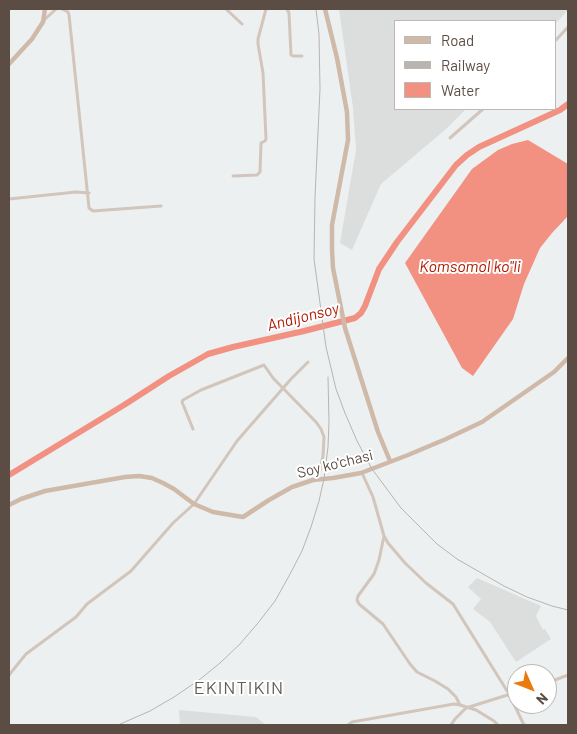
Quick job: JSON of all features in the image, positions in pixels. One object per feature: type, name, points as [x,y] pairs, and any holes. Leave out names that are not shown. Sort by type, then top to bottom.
[{"type":"main road","points":[[9,64],[32,39],[43,22],[45,9]]},
{"type":"main road","points":[[325,9],[337,58],[347,112],[348,140],[332,225],[334,268],[345,328],[378,432],[390,461]]},
{"type":"main road","name":"Soy ko'chasi","points":[[9,505],[45,491],[139,476],[152,478],[164,483],[194,504],[213,512],[243,517],[292,487],[318,479],[361,472],[408,455],[482,422],[554,372],[568,358]]},
{"type":"street","points":[[43,22],[56,9]]},
{"type":"street","points":[[62,9],[69,10],[89,208],[93,211],[161,206]]},
{"type":"street","points":[[226,9],[242,24]]},
{"type":"street","points":[[233,176],[257,175],[260,173],[261,143],[266,139],[262,66],[258,39],[266,9]]},
{"type":"street","points":[[287,9],[289,13],[291,55],[302,56]]},
{"type":"street","points":[[557,39],[568,28]]},
{"type":"street","points":[[450,138],[482,110]]},
{"type":"street","points":[[9,199],[76,192],[88,193]]},
{"type":"street","points":[[9,675],[26,654],[76,617],[88,604],[131,571],[173,523],[194,504],[238,440],[308,362]]},
{"type":"street","points":[[193,428],[182,402],[184,399],[201,390],[264,366],[321,429],[324,437],[323,456],[318,479]]},
{"type":"street","points":[[361,472],[373,497],[384,536],[405,563],[433,589],[453,604],[507,691]]},
{"type":"street","points":[[384,536],[374,574],[357,600],[359,604],[383,624],[417,672],[448,689],[456,697],[460,705]]},
{"type":"street","points":[[451,725],[466,708],[507,695]]},
{"type":"street","points":[[348,725],[352,722],[454,704],[476,710],[498,725]]},
{"type":"shaded area","points":[[339,9],[568,9],[557,22],[557,20],[394,20],[394,110],[465,110],[446,129],[381,184],[352,250],[340,243],[356,150],[353,108]]},
{"type":"shaded area","points":[[477,578],[541,606],[536,616],[543,630],[545,629],[551,639],[516,662],[490,622],[473,609],[481,599],[468,587]]},
{"type":"shaded area","points":[[179,710],[256,717],[266,725],[180,725]]},
{"type":"water","name":"Komsomol ko\"li","points":[[528,140],[568,164],[568,216],[540,248],[524,284],[513,319],[473,376],[462,368],[405,263],[472,169],[498,150]]},
{"type":"waterway","name":"Andijonsoy","points":[[9,475],[208,354],[355,318],[365,306],[379,269],[397,242],[456,165],[479,147],[560,110],[568,104]]},
{"type":"railway","points":[[316,9],[319,34],[320,89],[314,259],[326,347],[336,389],[345,413],[372,469],[401,508],[437,544],[457,559],[504,586],[527,597],[568,610]]},
{"type":"railway","points":[[118,725],[150,711],[199,680],[240,644],[275,601],[302,551],[319,501],[328,447],[328,377]]},
{"type":"district","name":"EKINTIKIN","points":[[239,688]]}]
